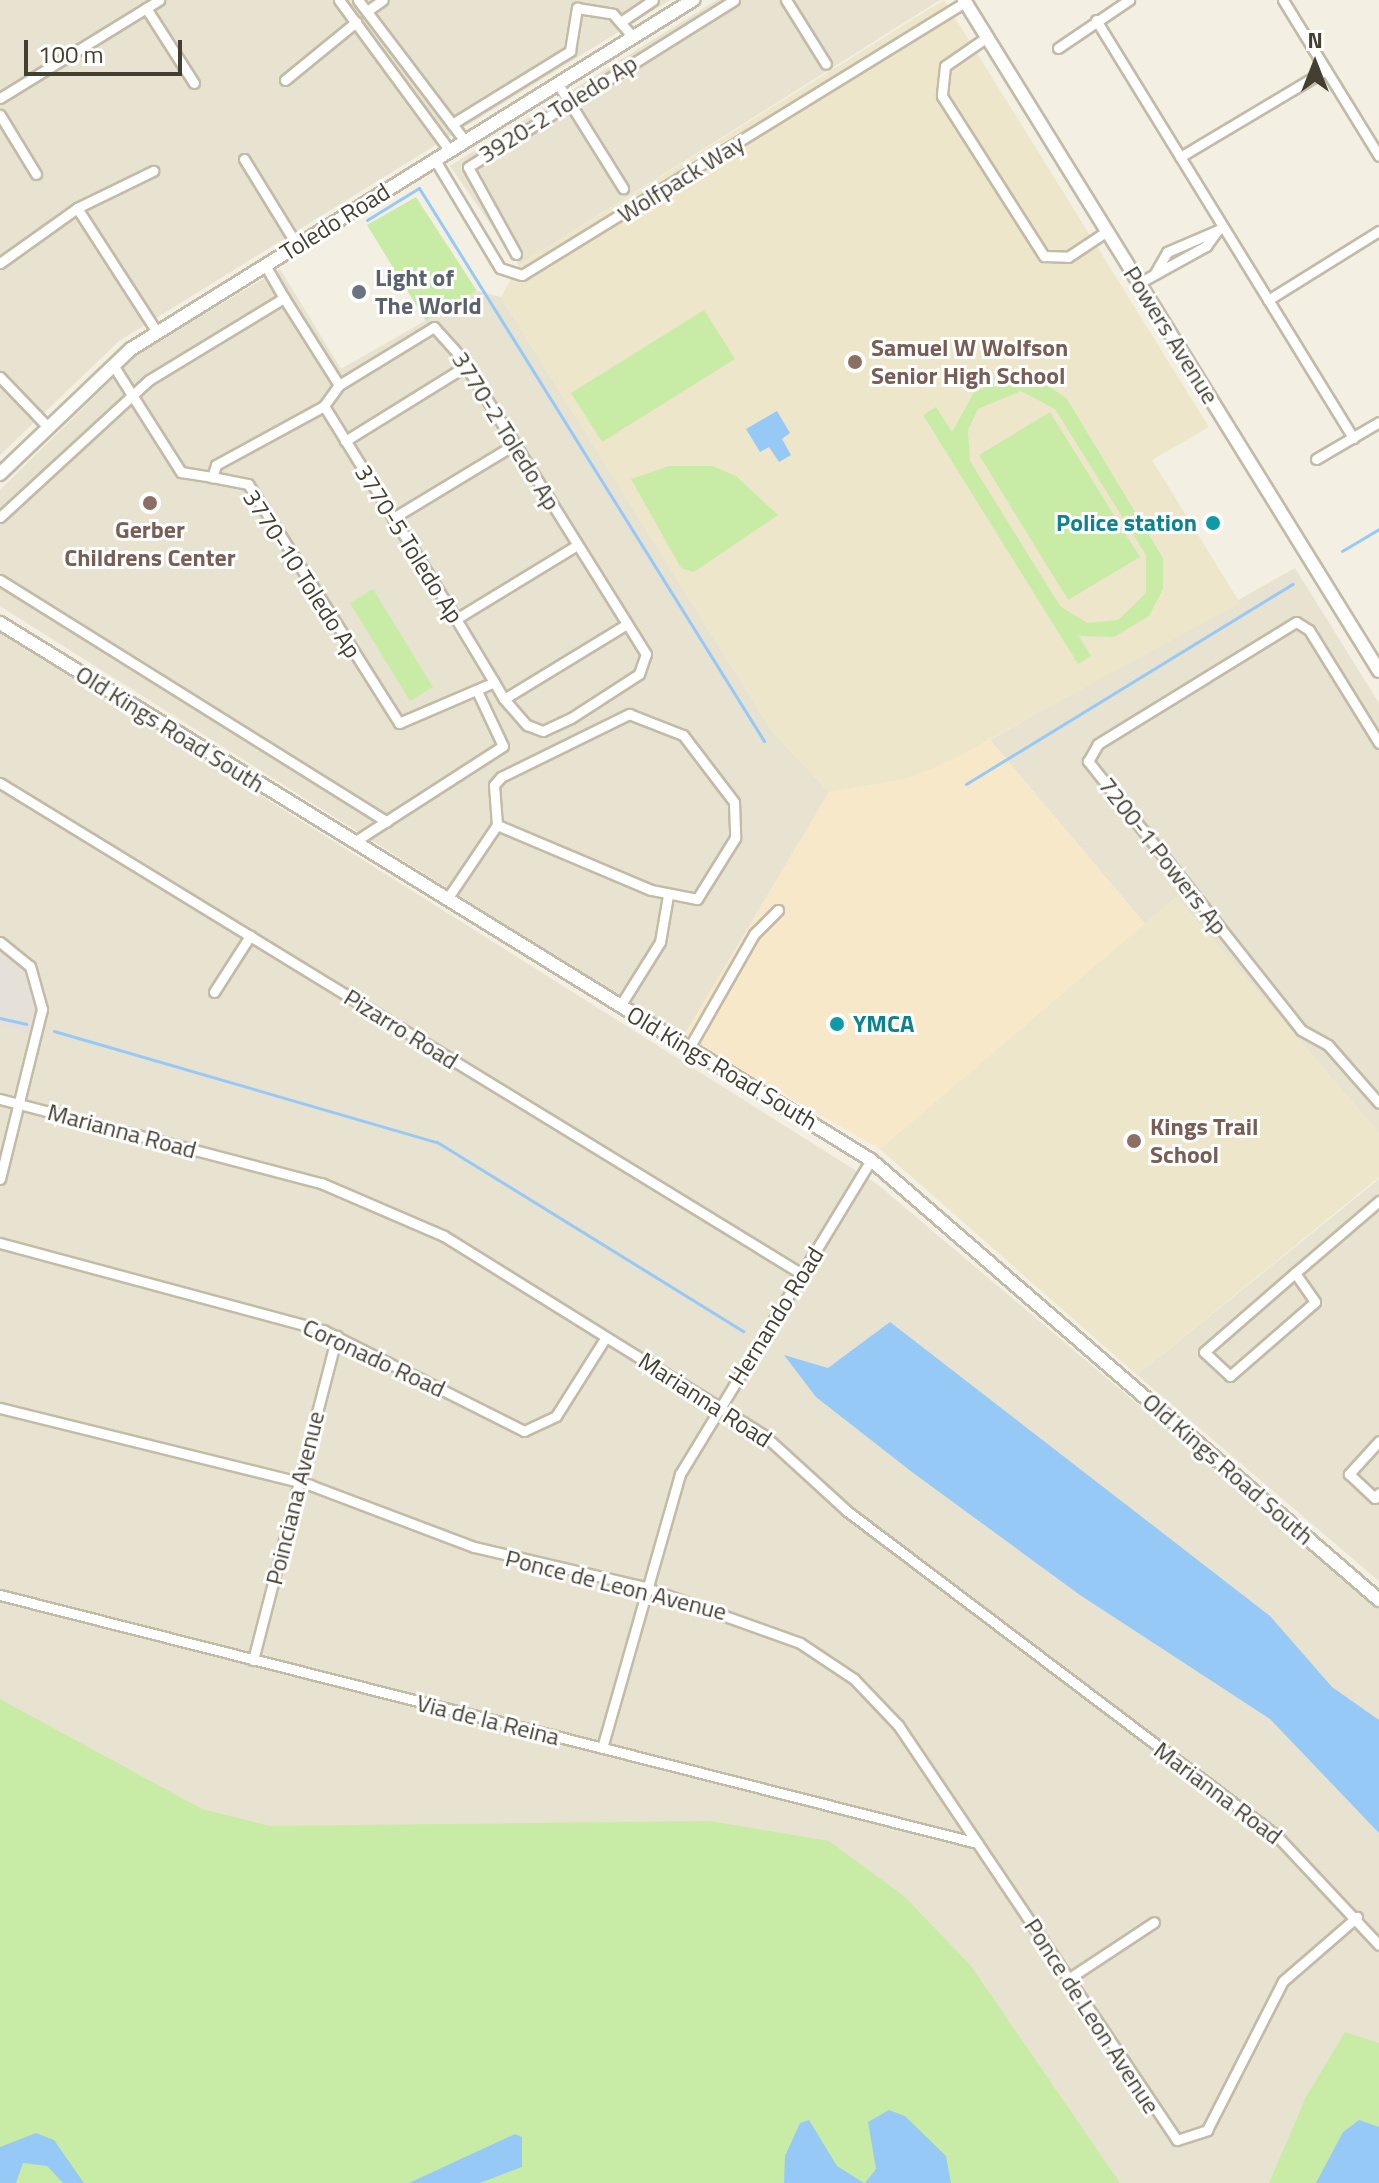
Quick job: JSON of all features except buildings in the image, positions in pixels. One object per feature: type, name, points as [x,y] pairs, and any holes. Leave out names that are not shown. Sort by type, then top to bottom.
[{"type":"street","points":[[0,98],[159,0]]},
{"type":"street","points":[[339,0],[450,151]]},
{"type":"street","points":[[358,0],[465,141]]},
{"type":"street","points":[[367,11],[383,0]]},
{"type":"street","points":[[622,21],[653,0]]},
{"type":"street","name":"Toledo Road","points":[[0,474],[113,365],[157,332],[693,0]]},
{"type":"street","name":"3920-2 Toledo Ap","points":[[516,254],[468,167],[734,0]]},
{"type":"street","points":[[786,0],[826,64]]},
{"type":"street","points":[[1058,48],[1129,0]]},
{"type":"street","points":[[1283,0],[1379,156]]},
{"type":"street","name":"Powers Avenue","points":[[964,1],[1379,671]]},
{"type":"street","name":"Wolfpack Way","points":[[435,160],[500,268],[522,275],[964,1]]},
{"type":"street","points":[[583,69],[570,51],[574,4],[622,21],[633,37]]},
{"type":"street","points":[[146,8],[194,83]]},
{"type":"street","points":[[1096,20],[1220,229],[1353,438]]},
{"type":"street","points":[[285,80],[356,22]]},
{"type":"street","points":[[987,37],[945,66],[942,96],[1044,256],[1068,257],[1107,231]]},
{"type":"street","points":[[452,124],[570,51]]},
{"type":"street","points":[[1180,157],[1326,70]]},
{"type":"street","points":[[558,84],[623,188]]},
{"type":"street","points":[[0,115],[36,174]]},
{"type":"street","points":[[244,159],[297,245]]},
{"type":"street","points":[[0,263],[77,208],[153,171]]},
{"type":"street","points":[[77,208],[157,332]]},
{"type":"street","points":[[1139,283],[1206,246],[1220,229]]},
{"type":"street","points":[[1155,273],[1167,252],[1220,229]]},
{"type":"street","points":[[1268,300],[1379,231]]},
{"type":"street","points":[[265,265],[339,385]]},
{"type":"street","points":[[0,517],[132,393],[284,298]]},
{"type":"street","name":"3770-2 Toledo Ap","points":[[339,385],[434,327],[466,366],[646,654],[639,674],[555,727],[527,725],[504,699]]},
{"type":"street","points":[[113,365],[181,472],[212,477]]},
{"type":"street","points":[[345,441],[466,366]]},
{"type":"street","points":[[0,377],[48,427]]},
{"type":"street","name":"3770-10 Toledo Ap","points":[[339,385],[324,406],[216,465],[212,477],[248,484],[399,723],[478,693],[494,682]]},
{"type":"street","name":"3770-5 Toledo Ap","points":[[324,406],[494,682]]},
{"type":"street","points":[[1316,459],[1379,422]]},
{"type":"street","points":[[393,518],[515,444]]},
{"type":"street","points":[[456,619],[577,545]]},
{"type":"street","points":[[0,580],[387,822]]},
{"type":"street","name":"7200-1 Powers Ap","points":[[1379,743],[1309,630],[1296,622],[1098,744],[1088,761],[1301,1030],[1328,1045],[1379,1103]]},
{"type":"street","name":"Old Kings Road South","points":[[0,623],[871,1160],[1379,1600]]},
{"type":"street","points":[[494,682],[504,699],[627,624]]},
{"type":"street","points":[[354,842],[503,746],[478,693]]},
{"type":"street","points":[[447,899],[497,825],[494,785],[501,777],[629,714],[661,723],[696,748],[729,792],[737,827],[707,891],[697,899],[668,895],[497,825]]},
{"type":"street","name":"Pizarro Road","points":[[0,783],[802,1274]]},
{"type":"street","points":[[620,1006],[660,942],[668,895]]},
{"type":"street","points":[[689,1048],[754,934],[778,910]]},
{"type":"street","points":[[214,992],[250,936]]},
{"type":"street","points":[[0,942],[30,966],[42,992],[20,1104],[0,1179]]},
{"type":"street","name":"Marianna Road","points":[[0,1099],[368,1199],[720,1406],[1277,1836],[1357,1917],[1379,1945]]},
{"type":"street","name":"Hernando Road","points":[[602,1748],[671,1495],[720,1406],[871,1160]]},
{"type":"street","points":[[1295,1273],[1315,1302],[1230,1376],[1204,1352],[1295,1273],[1379,1201]]},
{"type":"street","name":"Coronado Road","points":[[0,1243],[337,1336],[524,1431],[556,1416],[606,1337]]},
{"type":"street","name":"Poinciana Avenue","points":[[253,1660],[337,1336]]},
{"type":"street","name":"Ponce de Leon Avenue","points":[[0,1408],[299,1482],[511,1559],[644,1587],[773,1629],[854,1679],[898,1725],[1171,2136],[1189,2142],[1207,2130],[1275,1991],[1357,1917]]},
{"type":"street","points":[[1379,1441],[1349,1474],[1375,1498],[1379,1493]]},
{"type":"street","name":"Via de la Reina","points":[[0,1595],[977,1843]]},
{"type":"street","points":[[1068,1979],[1154,1922]]},
{"type":"shaded area","points":[[0,0],[670,0],[119,341],[0,455]]},
{"type":"shaded area","points":[[717,0],[940,0],[519,265],[450,166]]},
{"type":"shaded area","name":"Samuel W Wolfson Senior High School","points":[[944,0],[1209,427],[1152,460],[1240,603],[950,761],[906,779],[829,792],[772,731],[501,297],[519,265]]},
{"type":"shaded area","points":[[280,269],[341,369],[477,291],[501,297],[772,731],[829,792],[683,1037],[0,606],[0,490],[140,352]]},
{"type":"shaded area","points":[[1295,568],[1379,703],[1379,1133],[1176,897],[1145,924],[990,740]]},
{"type":"shaded area","points":[[0,631],[877,1184],[1379,1608],[1379,2183],[0,2183],[0,1025],[33,1034],[18,961],[0,950]]},
{"type":"shaded area","points":[[990,740],[1145,924],[880,1149],[683,1037],[829,792],[906,779]]},
{"type":"shaded area","name":"Kings Trail School","points":[[1176,897],[1379,1133],[1379,1177],[1137,1375],[880,1149]]},
{"type":"shaded area","points":[[0,950],[18,961],[38,998],[33,1035],[0,1025]]},
{"type":"shaded area","points":[[1379,1179],[1379,1581],[1137,1375]]},
{"type":"green space","points":[[416,197],[477,291],[426,321],[367,225]]},
{"type":"green space","points":[[704,310],[735,359],[602,442],[571,393]]},
{"type":"green space","points":[[1012,376],[1042,381],[1067,399],[1163,558],[1163,589],[1149,616],[1114,637],[1079,636],[1091,656],[1078,664],[923,415],[936,407],[952,432],[974,392]],"holes":[[[1021,391],[1055,409],[1146,555],[1146,593],[1118,620],[1087,623],[1060,606],[970,461],[968,430],[978,409]]]},
{"type":"green space","points":[[1050,412],[1140,557],[1068,600],[979,455]]},
{"type":"green space","points":[[669,466],[713,466],[736,476],[778,515],[694,572],[681,568],[631,479]]},
{"type":"green space","points":[[373,589],[433,687],[410,701],[350,603]]},
{"type":"green space","points":[[0,1699],[202,1809],[270,1826],[710,1821],[829,1841],[905,1897],[971,1966],[1120,2183],[0,2183]]},
{"type":"green space","points":[[1345,2032],[1379,2043],[1379,2183],[1269,2183],[1306,2097]]},
{"type":"water","points":[[777,411],[790,433],[782,439],[791,455],[779,462],[769,447],[760,452],[746,429]]},
{"type":"water","points":[[890,1322],[1270,1616],[1332,1687],[1379,1720],[1379,1833],[1270,1719],[1080,1595],[912,1472],[816,1397],[784,1355],[828,1368]]},
{"type":"water","points":[[889,2110],[905,2116],[946,2156],[951,2183],[865,2183],[876,2169],[868,2122]]},
{"type":"water","points":[[809,2120],[837,2166],[864,2183],[784,2183],[785,2156],[800,2123]]},
{"type":"water","points":[[1359,2120],[1379,2127],[1379,2183],[1316,2183],[1343,2132]]},
{"type":"water","points":[[36,2133],[54,2140],[84,2183],[63,2183],[47,2166],[23,2163],[16,2183],[0,2183],[0,2147]]},
{"type":"water","points":[[515,2134],[522,2137],[522,2167],[480,2183],[409,2183]]},
{"type":"waterway","points":[[367,220],[419,188],[764,741]]},
{"type":"waterway","points":[[1342,551],[1379,529]]},
{"type":"waterway","points":[[966,784],[1293,584]]},
{"type":"waterway","points":[[0,1018],[26,1024]]},
{"type":"waterway","points":[[54,1031],[437,1142],[743,1331]]},
{"type":"place","name":"Light of The World","points":[[359,292]]},
{"type":"place","name":"Samuel W Wolfson Senior High School","points":[[855,362]]},
{"type":"place","name":"Gerber Childrens Center","points":[[150,503]]},
{"type":"place","name":"Police station","points":[[1213,523]]},
{"type":"place","name":"YMCA","points":[[837,1024]]},
{"type":"place","name":"Kings Trail School","points":[[1134,1141]]}]
